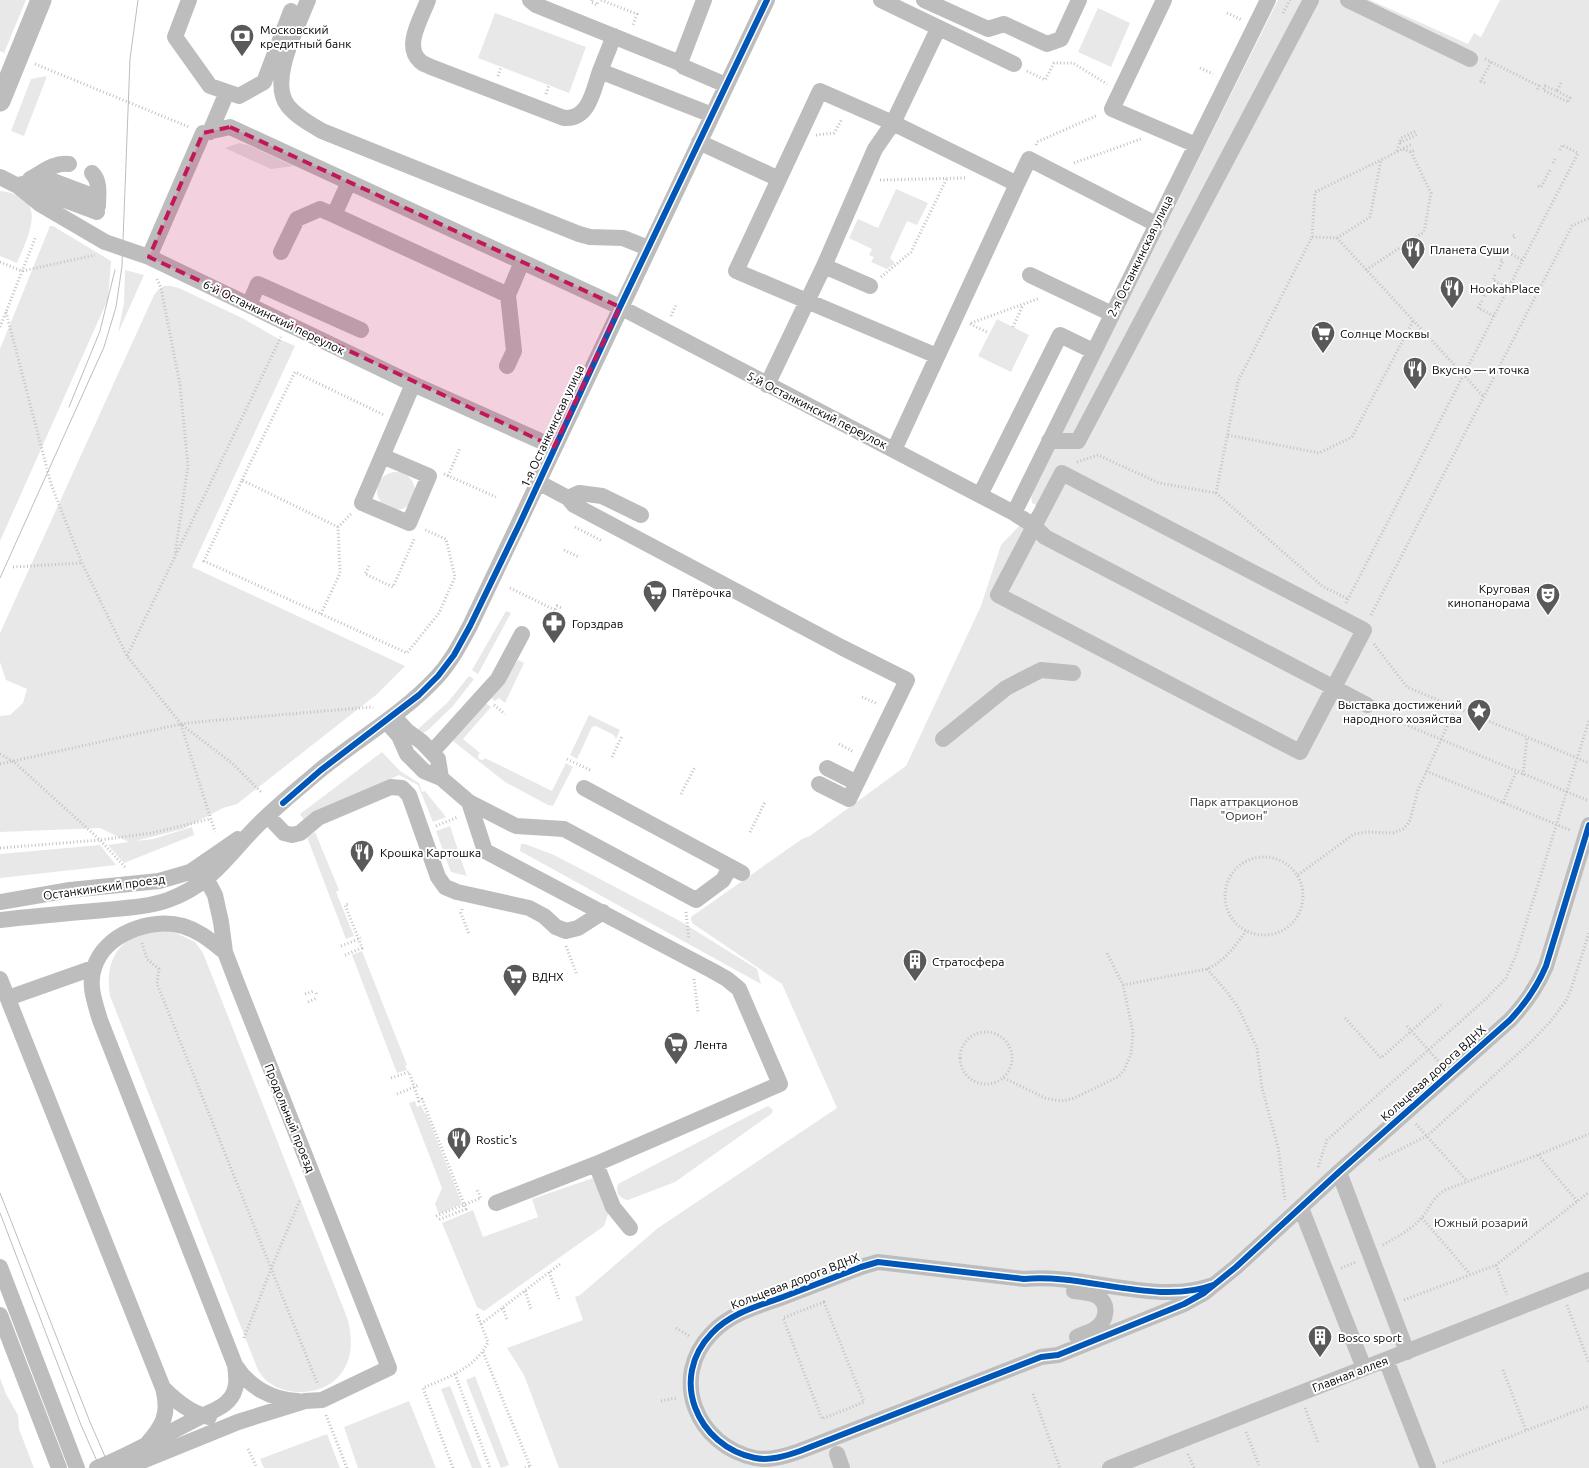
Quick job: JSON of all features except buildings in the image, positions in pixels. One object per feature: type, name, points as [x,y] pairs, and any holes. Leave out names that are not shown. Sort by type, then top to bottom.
[{"type":"main road","points":[[0,102],[41,0]]},
{"type":"street","points":[[189,0],[175,36],[210,86],[239,96],[264,82],[296,0]]},
{"type":"street","points":[[308,0],[283,64],[280,86],[287,104],[302,120],[322,131],[579,234],[590,237],[630,239],[648,248]]},
{"type":"street","points":[[428,0],[412,44],[414,53],[420,61],[431,67],[564,118],[578,117],[584,112],[614,36]]},
{"type":"street","points":[[530,0],[536,5],[680,63],[726,85]]},
{"type":"street","points":[[680,63],[704,0]]},
{"type":"street","name":"1-я Останкинская улица","points":[[147,905],[158,904],[183,894],[203,873],[222,866],[254,828],[321,770],[419,695],[438,676],[454,655],[470,626],[767,0]]},
{"type":"street","points":[[881,0],[1014,64]]},
{"type":"street","points":[[924,0],[988,29],[1007,17],[1047,44],[1061,39],[1079,0]]},
{"type":"street","points":[[1164,0],[1112,109],[1196,145]]},
{"type":"street","name":"2-я Останкинская улица","points":[[1014,513],[1268,0]]},
{"type":"street","points":[[1049,441],[1078,441],[1311,0]]},
{"type":"street","points":[[1348,0],[1470,60]]},
{"type":"street","points":[[768,384],[824,266],[875,149],[893,123],[938,28]]},
{"type":"street","points":[[600,71],[712,115]]},
{"type":"street","points":[[937,356],[736,271],[820,91],[893,123],[1017,184]]},
{"type":"street","points":[[149,257],[227,92]]},
{"type":"street","name":"5-й Останкинский переулок","points":[[207,132],[230,127],[620,307],[1014,513],[1040,532],[1367,705]]},
{"type":"street","points":[[698,142],[779,179]]},
{"type":"street","points":[[894,450],[1029,159],[1156,224]]},
{"type":"street","points":[[20,185],[54,165],[69,164]]},
{"type":"street","points":[[91,234],[96,228],[98,205],[98,182],[92,173]]},
{"type":"street","points":[[37,175],[98,205]]},
{"type":"street","name":"6-й Останкинский переулок","points":[[0,177],[20,185],[40,204],[91,234],[116,246],[149,257],[413,384],[554,447]]},
{"type":"street","points":[[334,215],[349,182]]},
{"type":"street","points":[[20,185],[98,205]]},
{"type":"street","points":[[281,252],[297,218],[320,209],[508,294]]},
{"type":"street","points":[[507,366],[514,351],[508,294],[522,262]]},
{"type":"street","points":[[824,266],[870,286]]},
{"type":"street","points":[[1030,275],[1112,314]]},
{"type":"street","points":[[249,305],[258,284],[362,330]]},
{"type":"street","points":[[980,495],[1060,335],[1093,351]]},
{"type":"street","points":[[382,456],[430,476],[414,525],[362,503],[382,456],[397,422],[413,384]]},
{"type":"street","points":[[1062,473],[1338,617],[1364,630],[1300,752],[998,595],[1040,532],[1062,473]]},
{"type":"street","points":[[538,482],[568,498],[574,505],[583,510],[841,648],[907,680],[849,799],[819,784]]},
{"type":"street","points":[[568,498],[579,493],[602,496],[641,515]]},
{"type":"street","points":[[432,752],[498,679],[522,634]]},
{"type":"street","points":[[942,739],[1006,688],[1041,670],[1073,674]]},
{"type":"street","points":[[389,718],[422,742],[432,752],[438,759],[441,778]]},
{"type":"street","points":[[389,718],[408,754],[424,771],[441,778],[469,802],[516,826],[564,829],[696,900],[736,870],[584,788]]},
{"type":"street","points":[[827,768],[857,783]]},
{"type":"street","points":[[268,816],[284,833],[292,835],[300,833],[318,818],[391,788],[402,788],[409,795],[441,882],[451,890],[537,911],[556,927],[566,931],[578,928],[603,912]]},
{"type":"street","points":[[469,802],[485,850],[728,979],[739,989],[745,1000],[780,1084],[596,1164],[496,1203]]},
{"type":"street","name":"Кольцевая дорога ВДНХ","points":[[1214,1285],[1184,1292],[1169,1292],[1042,1278],[1024,1280],[878,1262],[754,1307],[720,1325],[711,1334],[697,1357],[691,1383],[691,1395],[700,1419],[717,1439],[729,1449],[757,1458],[773,1458],[800,1451],[1041,1357],[1058,1355],[1173,1309],[1199,1296],[1214,1285],[1236,1268],[1339,1172],[1510,1020],[1526,1002],[1538,985],[1546,966],[1589,826]]},
{"type":"street","name":"Останкинский проезд","points":[[0,902],[70,890],[158,881],[190,872],[203,873]]},
{"type":"street","name":"Продольный проезд","points":[[203,873],[215,895],[225,952],[389,1368],[322,1400]]},
{"type":"street","name":"Останкинский проезд","points":[[0,920],[147,905]]},
{"type":"street","points":[[225,952],[205,936],[175,924],[157,924],[128,932],[104,949],[93,968],[91,982],[93,997],[100,1020],[235,1365],[241,1375],[269,1396],[287,1401],[322,1400]]},
{"type":"street","points":[[8,998],[93,968]]},
{"type":"street","points":[[0,980],[163,1388],[167,1401],[165,1416],[158,1431],[146,1445]]},
{"type":"street","points":[[596,1164],[613,1207],[630,1228]]},
{"type":"street","points":[[1339,1172],[1406,1352]]},
{"type":"street","points":[[1301,1208],[1364,1368]]},
{"type":"street","points":[[0,1267],[77,1468]]},
{"type":"street","points":[[1024,1280],[1041,1287],[1092,1294],[1099,1297],[1104,1303],[1106,1310],[1101,1324],[1094,1330],[1055,1346],[1041,1357]]},
{"type":"street","name":"Главная аллея","points":[[1110,1468],[1589,1280]]},
{"type":"street","points":[[0,1315],[59,1468]]},
{"type":"street","points":[[1386,1360],[1434,1466]]},
{"type":"street","points":[[97,1468],[129,1455],[202,1416],[220,1409],[229,1401],[235,1390],[237,1377],[235,1365]]},
{"type":"street","points":[[163,1388],[182,1405],[202,1416],[238,1422]]},
{"type":"street","points":[[125,1468],[238,1422],[305,1401]]},
{"type":"path","points":[[592,0],[591,2],[597,4],[600,0],[627,10]]},
{"type":"path","points":[[1227,13],[1244,21]]},
{"type":"path","points":[[1485,83],[1481,81],[1491,62],[1508,73],[1539,86],[1538,90]]},
{"type":"path","points":[[1014,64],[1045,80],[1054,63],[1073,63],[1120,92]]},
{"type":"path","points":[[35,64],[207,132]]},
{"type":"path","points":[[1200,68],[1217,76]]},
{"type":"path","points":[[1557,91],[1561,83]]},
{"type":"path","points":[[1544,86],[1557,91],[1570,98],[1567,103],[1543,90],[1544,86]]},
{"type":"path","points":[[798,138],[834,132],[850,104]]},
{"type":"path","points":[[1029,159],[1037,142],[1112,109]]},
{"type":"path","points":[[1052,171],[1163,131]]},
{"type":"path","points":[[1397,152],[1401,138],[1417,132]]},
{"type":"path","points":[[1216,494],[1238,380],[1312,237],[1315,192],[1412,144]]},
{"type":"path","points":[[1338,617],[1578,153],[1562,145],[1559,152]]},
{"type":"path","points":[[1366,270],[1424,232],[1431,193],[1413,151],[1402,149]]},
{"type":"path","points":[[1312,237],[1337,238],[1370,217],[1381,160]]},
{"type":"path","points":[[1538,186],[1541,187],[1550,170]]},
{"type":"path","points":[[870,286],[911,252],[947,178]]},
{"type":"path","points":[[862,180],[966,178]]},
{"type":"path","points":[[1589,218],[1572,226],[1364,630],[1408,687],[1589,764]]},
{"type":"path","points":[[0,327],[36,236]]},
{"type":"path","points":[[1337,238],[1484,397]]},
{"type":"path","points":[[1509,248],[1507,252],[1522,260]]},
{"type":"path","points":[[0,262],[22,271],[99,254]]},
{"type":"path","points":[[1499,269],[1503,261],[1500,259]]},
{"type":"path","points":[[156,276],[161,288],[180,385],[188,466],[175,557]]},
{"type":"path","points":[[1495,276],[1493,280],[1508,288]]},
{"type":"path","points":[[1482,298],[1478,308],[1494,316]]},
{"type":"path","points":[[949,331],[1024,304],[1013,327]]},
{"type":"path","points":[[671,316],[676,305]]},
{"type":"path","points":[[6,312],[51,484],[82,563],[127,656],[181,724],[233,764],[261,792]]},
{"type":"path","points":[[1228,435],[1319,454],[1352,437],[1413,321]]},
{"type":"path","points":[[969,324],[989,333]]},
{"type":"path","points":[[127,656],[283,332]]},
{"type":"path","points":[[368,566],[365,574],[393,587],[414,525],[446,539],[455,578],[439,613],[407,653],[204,561],[295,372],[397,422]]},
{"type":"path","points":[[448,476],[460,448]]},
{"type":"path","points":[[1062,473],[1065,466],[1098,454],[1159,483],[1216,494],[1322,586],[1348,599]]},
{"type":"path","points":[[430,476],[438,471],[496,497]]},
{"type":"path","points":[[242,480],[338,527]]},
{"type":"path","points":[[320,614],[340,573],[338,527],[362,503]]},
{"type":"path","points":[[564,550],[579,557]]},
{"type":"path","points":[[13,567],[82,563]]},
{"type":"path","points":[[510,588],[555,610]]},
{"type":"path","points":[[558,616],[553,614],[557,606],[562,608]]},
{"type":"path","points":[[862,696],[874,702]]},
{"type":"path","points":[[493,704],[505,714]]},
{"type":"path","points":[[1298,875],[1354,834],[1367,832],[1393,833],[1403,829],[1410,820],[1416,794],[1456,707]]},
{"type":"path","points":[[0,764],[181,724],[373,708]]},
{"type":"path","points":[[1392,719],[1589,801]]},
{"type":"path","points":[[1317,1170],[1327,1140],[1495,990],[1506,978],[1516,955],[1589,720]]},
{"type":"path","points":[[181,724],[215,832]]},
{"type":"path","points":[[1586,729],[1589,734]]},
{"type":"path","points":[[612,757],[622,736]]},
{"type":"path","points":[[1523,774],[1527,737]]},
{"type":"path","points":[[839,744],[854,752]]},
{"type":"path","points":[[0,754],[14,762],[100,840],[128,871]]},
{"type":"path","points":[[568,759],[592,771]]},
{"type":"path","points":[[681,794],[695,767]]},
{"type":"path","points":[[1426,771],[1570,830]]},
{"type":"path","points":[[1503,803],[1516,772]]},
{"type":"path","points":[[750,832],[765,802]]},
{"type":"path","points":[[0,848],[100,840],[152,833],[210,819]]},
{"type":"path","points":[[1268,858],[1283,862],[1298,875],[1304,895],[1299,915],[1286,930],[1266,936],[1256,935],[1238,926],[1231,918],[1225,898],[1226,888],[1235,870],[1243,863],[1253,859],[1268,858]]},
{"type":"path","points":[[465,894],[460,913],[469,934]]},
{"type":"path","points":[[344,954],[362,948],[349,910],[345,905],[348,904]]},
{"type":"path","points":[[566,931],[565,944],[578,975]]},
{"type":"path","points":[[1124,985],[1207,969],[1221,961],[1246,931]]},
{"type":"path","points":[[1378,1161],[1427,1136],[1531,1042],[1550,1022],[1568,995],[1576,977],[1589,933]]},
{"type":"path","points":[[140,935],[147,958],[158,969],[157,984],[319,1389],[328,1421],[347,1468]]},
{"type":"path","points":[[341,946],[360,938]]},
{"type":"path","points":[[1004,1078],[1045,1098],[1062,1101],[1072,1099],[1118,1077],[1127,1063],[1133,1042],[1124,985],[1106,951]]},
{"type":"path","points":[[1207,969],[1223,986],[1238,1009],[1252,1033],[1257,1048],[1262,1088],[1278,1147],[1287,1220]]},
{"type":"path","points":[[305,994],[316,994],[308,1002]]},
{"type":"path","points":[[1345,1018],[1381,1058],[1443,1003]]},
{"type":"path","points":[[1407,1026],[1439,1062]]},
{"type":"path","points":[[982,1032],[992,1032],[1001,1036],[1008,1043],[1012,1052],[1013,1062],[1010,1071],[1004,1078],[986,1085],[976,1083],[968,1078],[962,1070],[960,1060],[961,1050],[966,1042],[982,1032]]},
{"type":"path","points":[[391,1078],[409,1072],[419,1101],[422,1100],[464,1205]]},
{"type":"path","points":[[397,1094],[419,1085]]},
{"type":"path","points":[[1406,1113],[1467,1182]]},
{"type":"path","points":[[1327,1273],[1370,1255],[1411,1228],[1422,1218],[1439,1193],[1589,1134]]},
{"type":"path","points":[[1538,1155],[1577,1201]]},
{"type":"path","points":[[437,1218],[481,1198],[477,1190]]},
{"type":"path","points":[[1390,1306],[1496,1265],[1589,1192]]},
{"type":"path","points":[[244,1338],[300,1200]]},
{"type":"path","points":[[1422,1218],[1470,1274]]},
{"type":"path","points":[[481,1324],[560,1264]]},
{"type":"path","points":[[1496,1265],[1512,1310]]},
{"type":"path","points":[[549,1272],[559,1299]]},
{"type":"path","points":[[525,1291],[531,1309]]},
{"type":"path","points":[[1561,1291],[1589,1363]]},
{"type":"path","points":[[824,1302],[864,1402],[822,1419],[783,1318],[824,1302]]},
{"type":"path","points":[[502,1308],[507,1320]]},
{"type":"path","points":[[453,1468],[423,1388],[455,1374],[483,1352],[488,1342],[477,1314]]},
{"type":"path","points":[[483,1352],[531,1467],[525,1468]]},
{"type":"path","points":[[1503,1370],[1526,1430]]},
{"type":"path","points":[[455,1374],[490,1468]]},
{"type":"path","points":[[1033,1394],[1060,1468]]},
{"type":"path","points":[[1300,1394],[1318,1442]]},
{"type":"path","points":[[1434,1466],[1589,1406]]},
{"type":"path","points":[[1240,1417],[1259,1465]]},
{"type":"path","points":[[248,1449],[257,1468]]},
{"type":"highlighted area","points":[[230,127],[620,307],[554,447],[149,257],[203,133]]},
{"type":"green space","points":[[0,0],[26,0],[4,53],[0,51]]},
{"type":"green space","name":"Парк аттракционов \"Орион\"","points":[[1278,0],[1370,0],[1468,44],[1474,33],[1481,37],[1500,0],[1589,0],[1589,1468],[559,1468],[524,1375],[507,1348],[583,1320],[575,1297],[580,1295],[658,1228],[837,1108],[782,984],[692,923],[691,917],[802,839],[810,836],[906,766],[981,606],[1001,545],[1038,506],[1032,503],[1031,494]]},
{"type":"green space","points":[[1098,8],[1130,23],[1111,67],[1078,52]]},
{"type":"green space","points":[[495,13],[586,47],[569,93],[478,58]]},
{"type":"green space","points":[[47,76],[24,136],[11,131],[31,79]]},
{"type":"green space","points":[[239,143],[248,145],[294,166],[271,169],[225,148]]},
{"type":"green space","points":[[896,189],[928,203],[917,225],[907,221],[890,258],[895,263],[887,269],[871,262],[874,257],[869,255],[872,249],[849,238],[858,219],[878,228]]},
{"type":"green space","points":[[0,191],[16,194],[25,200],[31,208],[30,229],[17,263],[0,256]]},
{"type":"green space","points":[[50,226],[111,261],[108,299],[0,541],[0,349]]},
{"type":"green space","points":[[125,270],[144,275],[118,333],[124,303]]},
{"type":"green space","points":[[164,286],[179,288],[295,346],[192,567],[405,666],[376,695],[237,804],[223,808],[183,829],[135,841],[153,839],[192,827],[194,835],[124,863],[108,845],[129,842],[100,828],[0,832],[0,716],[10,715],[23,703],[27,689],[6,680],[0,662],[0,633],[154,295]]},
{"type":"green space","points":[[997,319],[1029,335],[1011,372],[978,356]]},
{"type":"green space","points":[[396,472],[403,473],[409,478],[414,484],[414,498],[409,504],[403,509],[396,510],[389,509],[383,504],[378,498],[377,491],[378,484],[383,478],[389,473]]},
{"type":"green space","points":[[506,611],[511,613],[478,674],[472,670]]},
{"type":"green space","points":[[518,660],[524,663],[505,703],[499,698],[495,701],[489,696],[496,692]]},
{"type":"green space","points":[[469,676],[474,679],[453,706],[427,731],[423,733],[416,731],[448,702]]},
{"type":"green space","points":[[484,702],[491,707],[463,739],[480,753],[478,755],[479,759],[483,760],[485,758],[552,791],[566,763],[573,767],[553,806],[505,782],[453,741]]},
{"type":"green space","points":[[589,715],[620,730],[616,739],[614,735],[596,726],[592,727],[577,759],[570,755]]},
{"type":"green space","points":[[382,752],[400,771],[419,783],[422,792],[425,791],[446,817],[433,822],[418,785],[399,775],[304,820],[300,814]]},
{"type":"green space","points":[[450,826],[467,876],[451,872],[436,831]]},
{"type":"green space","points":[[315,832],[339,890],[336,892],[354,936],[346,939],[307,837]]},
{"type":"green space","points":[[521,844],[554,855],[680,921],[757,969],[761,984],[520,851]]},
{"type":"green space","points":[[100,845],[116,865],[0,878],[0,854]]},
{"type":"green space","points":[[172,931],[195,942],[203,953],[348,1320],[351,1342],[347,1363],[333,1382],[312,1391],[289,1391],[278,1388],[267,1381],[258,1370],[110,996],[109,974],[111,964],[120,948],[127,941],[148,932]]},
{"type":"green space","points":[[362,951],[407,1065],[405,1066],[407,1070],[397,1073],[352,955]]},
{"type":"green space","points":[[415,1101],[417,1107],[421,1105],[426,1113],[462,1204],[439,1214],[435,1204],[442,1188],[409,1103]]},
{"type":"green space","points":[[768,1106],[773,1110],[771,1114],[675,1182],[628,1200],[618,1195],[618,1184]]},
{"type":"green space","points":[[593,1178],[608,1214],[604,1226],[484,1311],[477,1307],[442,1223],[473,1210],[483,1237],[538,1217],[532,1199]]},
{"type":"green space","points":[[475,1376],[509,1465],[501,1468],[466,1380]]},
{"type":"green space","points":[[0,1378],[6,1394],[18,1415],[19,1429],[34,1468],[0,1468]]},
{"type":"green space","points":[[450,1386],[482,1468],[472,1468],[441,1389]]},
{"type":"green space","points":[[409,1401],[436,1468],[358,1468],[344,1427]]},
{"type":"green space","points":[[327,1434],[340,1468],[264,1468],[260,1459]]},
{"type":"tram line","points":[[0,578],[104,347],[116,307],[122,266],[130,59],[138,0]]},
{"type":"tram line","points":[[69,407],[100,331],[115,270]]},
{"type":"tram line","points":[[0,1193],[110,1468]]},
{"type":"tram line","points":[[0,1213],[81,1425],[100,1468]]},
{"type":"cycle path","points":[[283,803],[321,770],[419,695],[438,676],[454,655],[520,523],[620,307],[767,0]]},
{"type":"cycle path","points":[[1213,1285],[1191,1291],[1144,1291],[1071,1280],[1024,1279],[878,1262],[755,1307],[736,1315],[719,1326],[699,1351],[692,1370],[691,1389],[695,1408],[704,1425],[718,1440],[735,1451],[755,1458],[766,1459],[789,1455],[1041,1357],[1058,1355],[1184,1304],[1204,1293],[1236,1267],[1339,1172],[1510,1020],[1521,1007],[1535,988],[1546,966],[1589,825]]},
{"type":"place","name":"Московский кредитный банк","points":[[242,57]]},
{"type":"place","name":"Планета Суши","points":[[1413,270]]},
{"type":"place","name":"HookahPlace","points":[[1452,309]]},
{"type":"place","name":"Солнце Москвы","points":[[1323,354]]},
{"type":"place","name":"Вкусно — и точка","points":[[1415,390]]},
{"type":"place","name":"Пятёрочка","points":[[655,613]]},
{"type":"place","name":"Круговая кинопанорама","points":[[1548,616]]},
{"type":"place","name":"Горздрав","points":[[554,644]]},
{"type":"place","name":"Выставка достижений народного хозяйства","points":[[1479,732]]},
{"type":"place","name":"Крошка Картошка","points":[[362,873]]},
{"type":"place","name":"Стратосфера","points":[[915,982]]},
{"type":"place","name":"ВДНХ","points":[[515,997]]},
{"type":"place","name":"Лента","points":[[676,1065]]},
{"type":"place","name":"Rostic's","points":[[459,1160]]},
{"type":"place","name":"Bosco sport","points":[[1320,1358]]},
{"type":"park label","name":"Южный розарий","points":[[1481,1222]]}]
